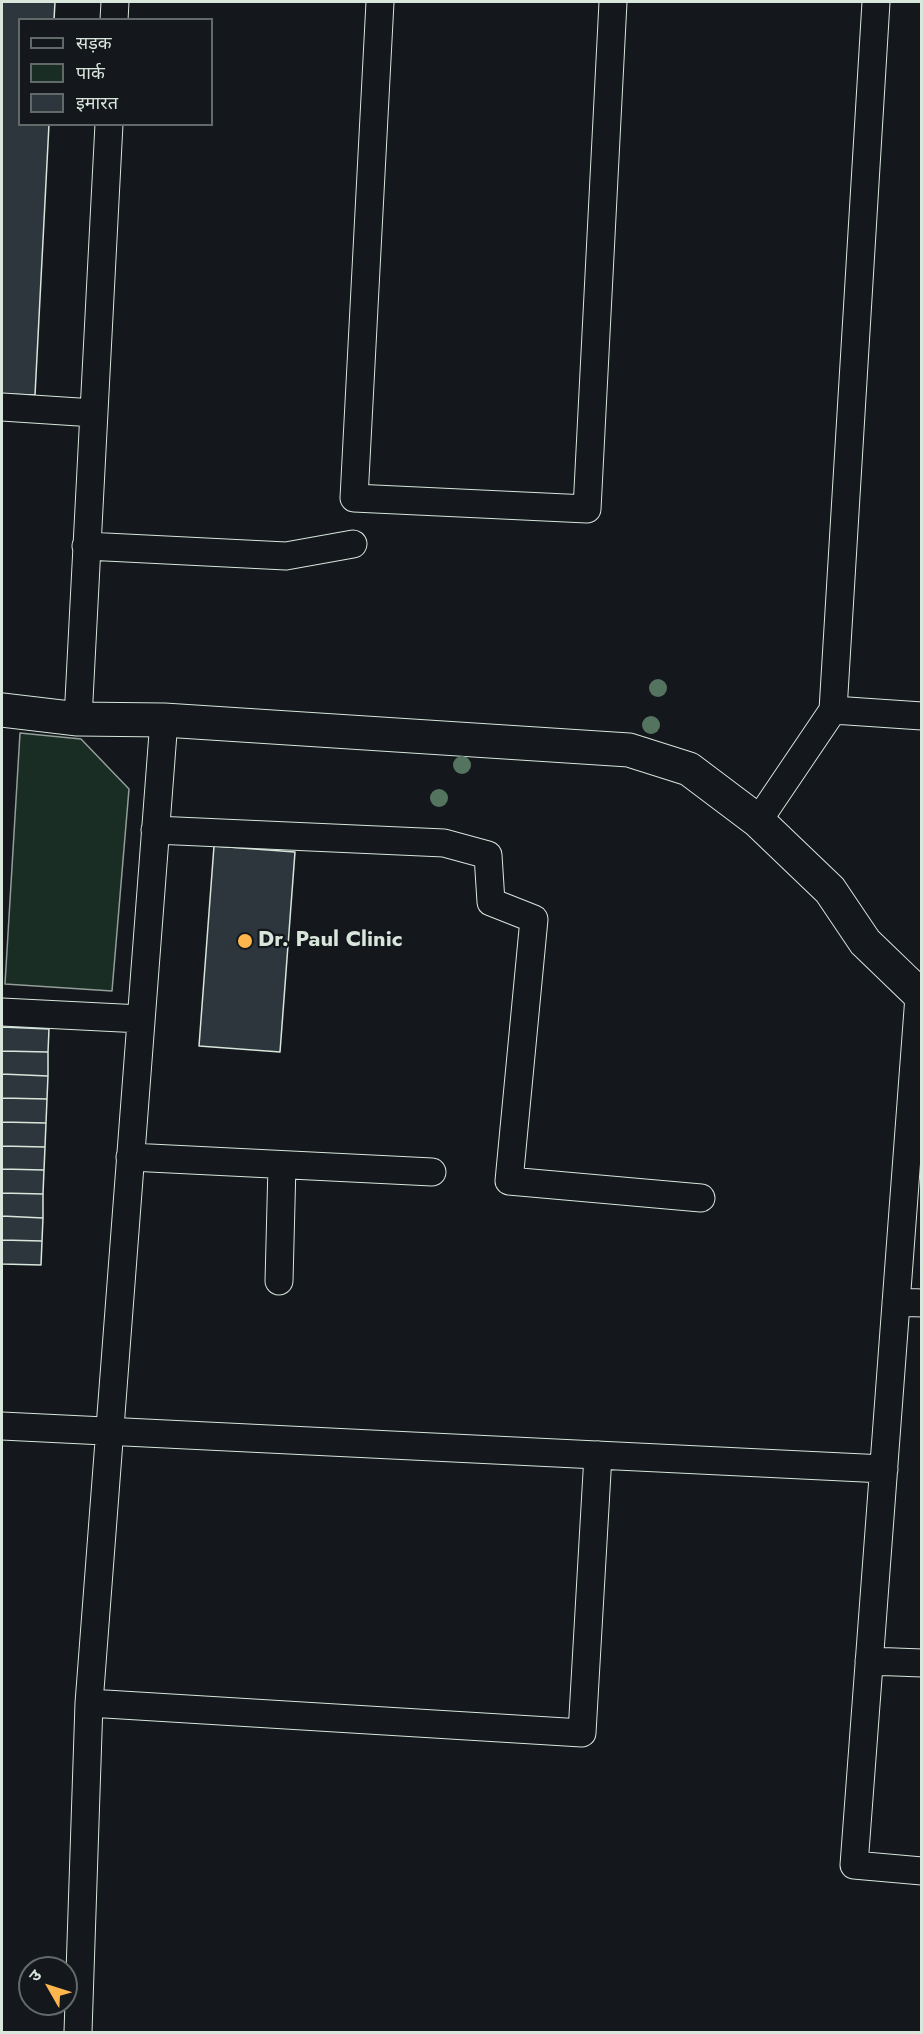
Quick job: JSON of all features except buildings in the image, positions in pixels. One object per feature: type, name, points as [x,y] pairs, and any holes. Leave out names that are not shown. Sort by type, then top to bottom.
[{"type":"street","points":[[114,18],[115,2]]},
{"type":"street","points":[[380,2],[354,498],[587,508],[613,2]]},
{"type":"street","points":[[758,821],[832,710],[876,2]]},
{"type":"street","points":[[78,719],[109,126]]},
{"type":"street","points":[[2,407],[94,412]]},
{"type":"street","points":[[86,546],[286,556],[353,544]]},
{"type":"street","points":[[832,710],[921,716]]},
{"type":"street","points":[[2,711],[78,719],[164,720],[628,750],[689,769],[758,821],[830,890],[865,942],[920,996],[909,1302],[884,1468],[854,1865],[921,1871]]},
{"type":"street","points":[[78,2032],[89,1703],[164,720]]},
{"type":"street","points":[[155,830],[444,843],[488,855],[491,902],[534,919],[509,1181],[701,1198]]},
{"type":"street","points":[[2,1012],[141,1019]]},
{"type":"street","points":[[130,1157],[432,1172]]},
{"type":"street","points":[[279,1281],[282,1165]]},
{"type":"street","points":[[2,1426],[884,1468]]},
{"type":"street","points":[[89,1703],[582,1733],[598,1455]]},
{"type":"street","points":[[869,1661],[921,1663]]},
{"type":"green space","points":[[20,733],[81,739],[129,789],[112,991],[5,984]]},
{"type":"place","name":"Dr. Paul Clinic","points":[[245,941]]}]
